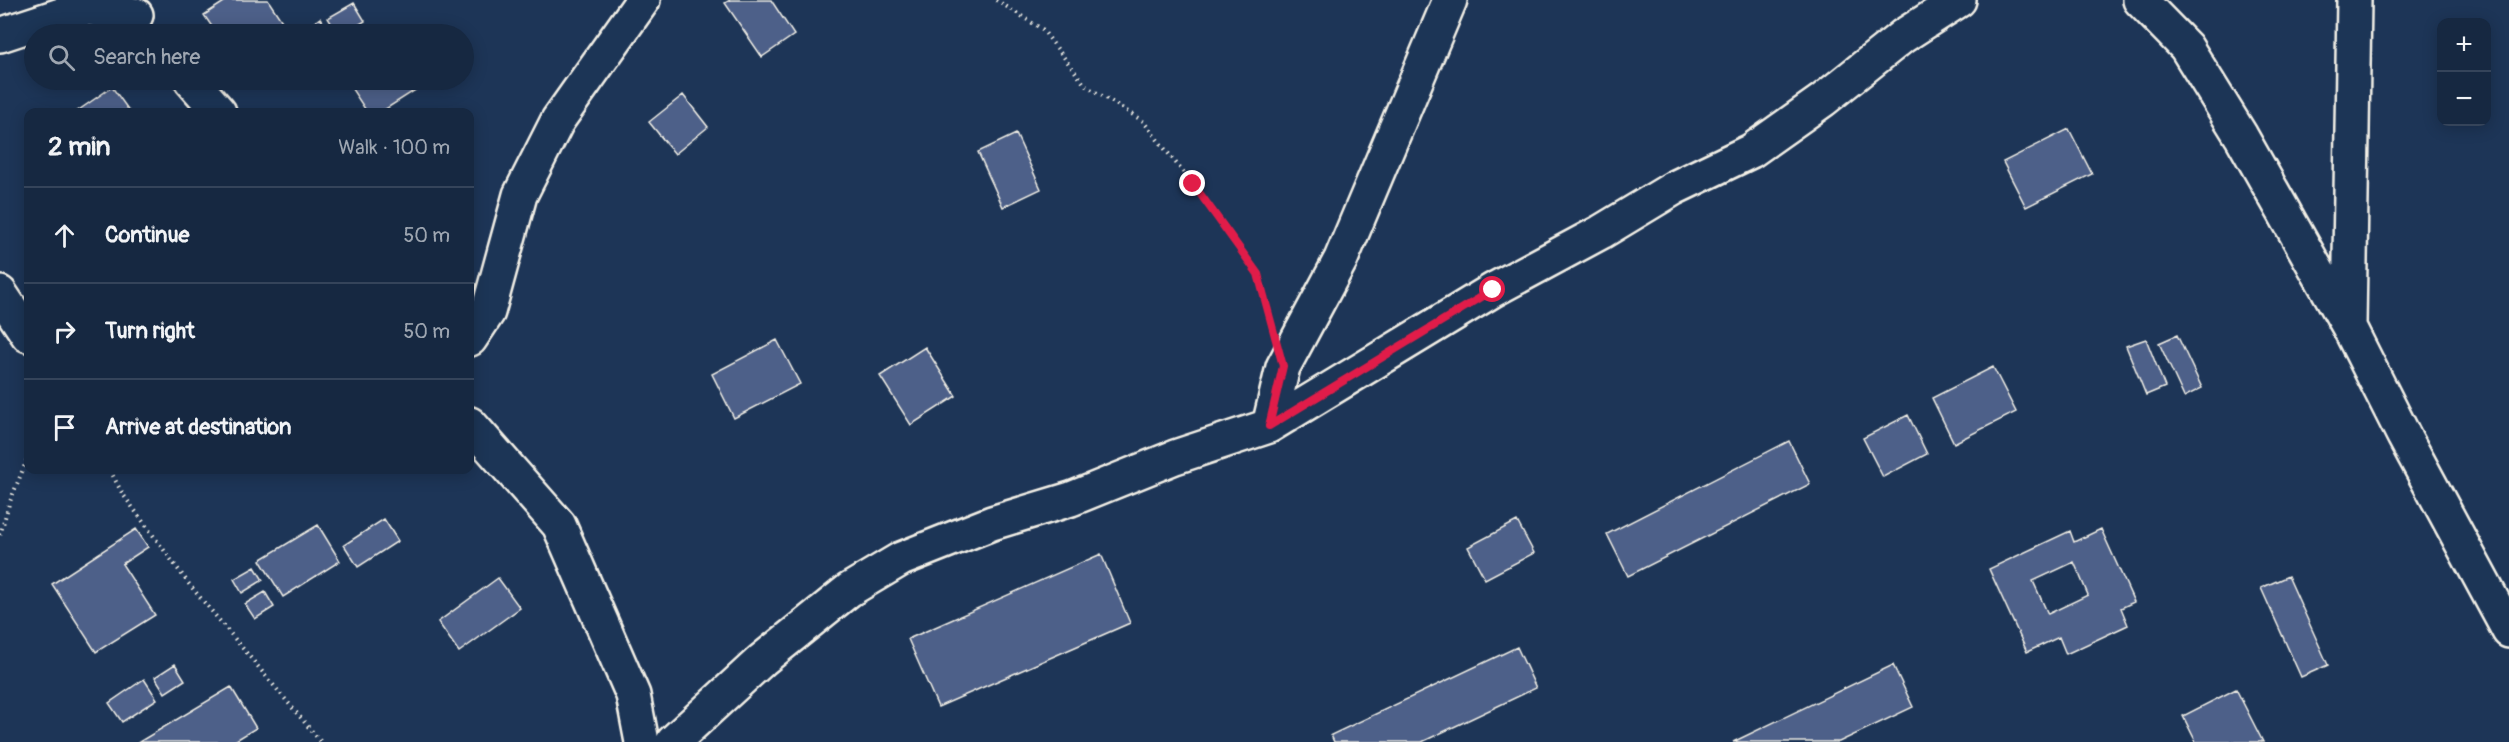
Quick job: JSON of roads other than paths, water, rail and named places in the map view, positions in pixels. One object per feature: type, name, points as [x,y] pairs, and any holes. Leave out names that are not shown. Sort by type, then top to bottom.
[{"type":"street","points":[[474,333],[488,312],[520,195],[558,120],[643,0]]},
{"type":"street","points":[[1269,426],[1283,366],[1341,259],[1450,0]]},
{"type":"street","points":[[673,742],[771,653],[849,590],[901,559],[992,523],[1071,499],[1175,457],[1269,426],[1493,290],[1600,232],[1674,188],[1751,151],[1823,100],[1903,36],[1959,0]]},
{"type":"street","points":[[2140,0],[2186,47],[2241,136],[2349,327],[2509,631]]},
{"type":"street","points":[[2349,327],[2354,0]]},
{"type":"street","points":[[33,24],[82,8],[137,17]]},
{"type":"street","points":[[0,35],[24,27]]},
{"type":"street","points":[[200,90],[216,108]]},
{"type":"street","points":[[0,293],[24,329]]},
{"type":"street","points":[[474,429],[559,525],[633,695],[642,742]]}]
